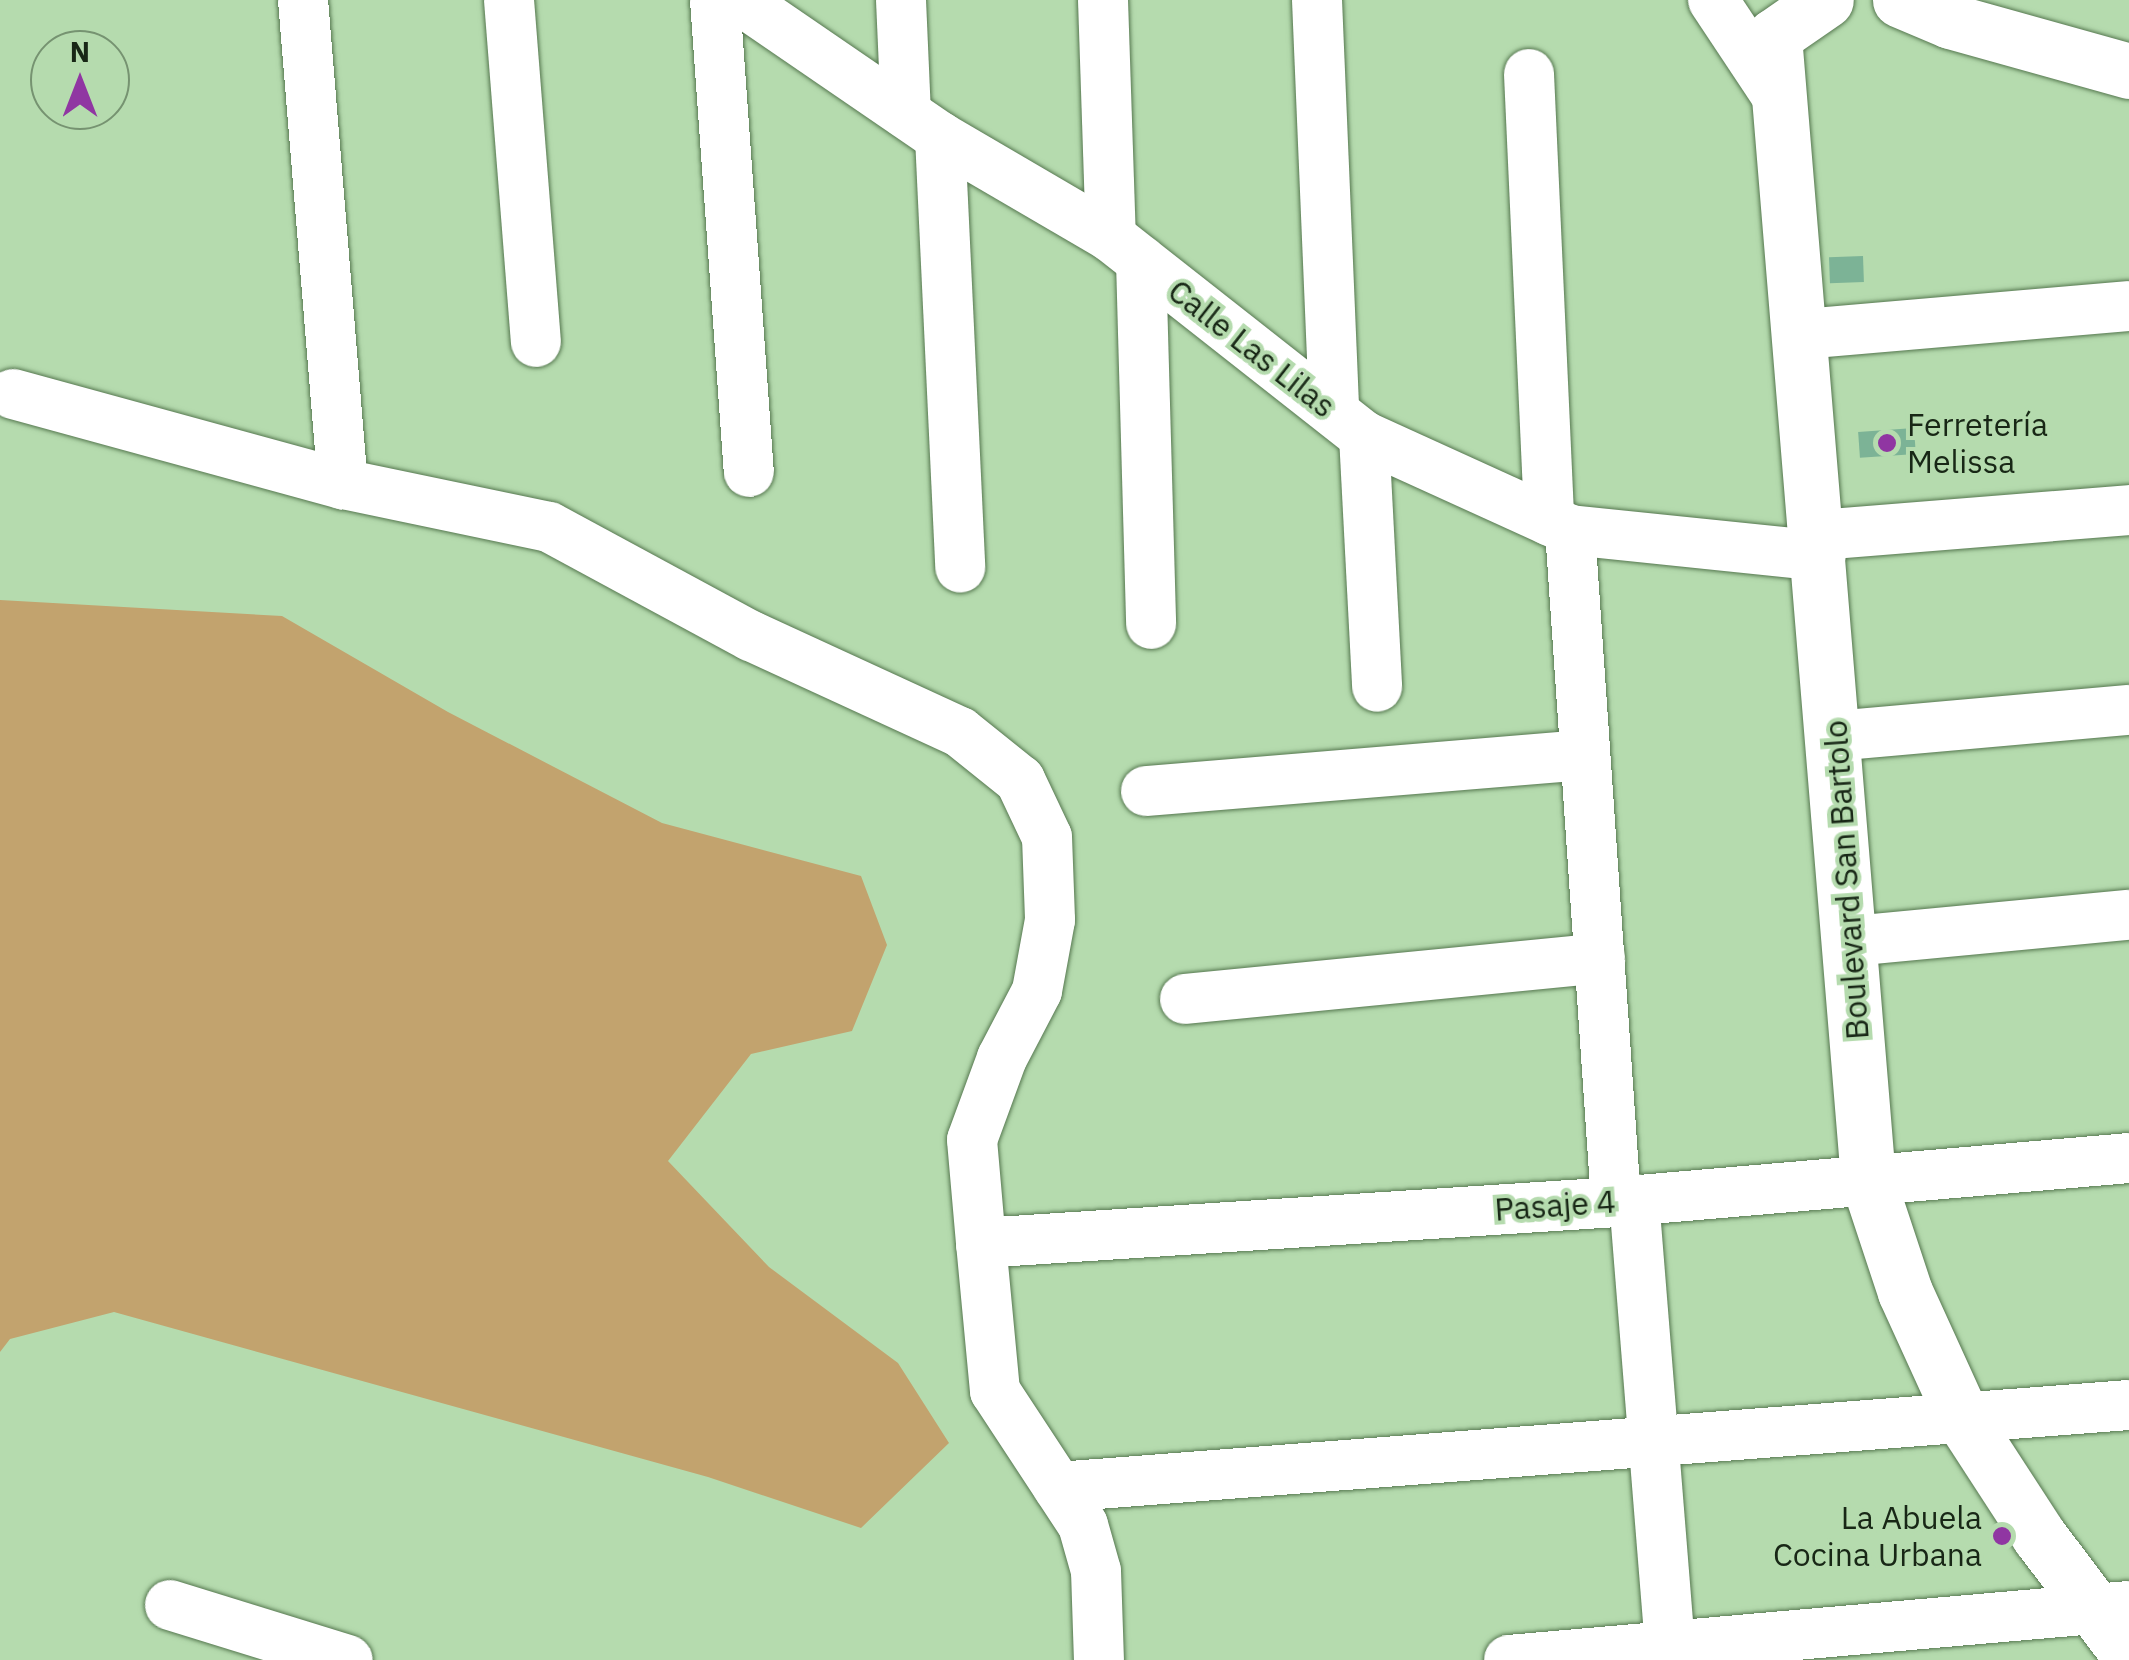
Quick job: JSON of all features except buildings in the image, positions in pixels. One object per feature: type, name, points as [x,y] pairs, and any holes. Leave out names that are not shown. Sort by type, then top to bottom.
[{"type":"main road","points":[[1778,12],[1826,0]]},
{"type":"main road","points":[[1900,0],[1950,21],[2129,70]]},
{"type":"main road","name":"Boulevard San Bartolo","points":[[1778,12],[1780,101],[1820,546],[1868,1180],[1905,1292],[1963,1419],[2111,1608],[2129,1655]]},
{"type":"street","points":[[303,0],[343,484]]},
{"type":"street","points":[[510,0],[536,342]]},
{"type":"street","points":[[716,0],[749,472]]},
{"type":"street","name":"Calle Las Lilas","points":[[740,0],[923,125],[1126,249],[1349,424],[1560,525],[1820,546],[2129,510]]},
{"type":"street","points":[[901,0],[923,125],[960,568]]},
{"type":"street","points":[[1103,0],[1126,249],[1151,624]]},
{"type":"street","points":[[1317,0],[1349,424],[1377,687]]},
{"type":"street","points":[[1712,0],[1780,101]]},
{"type":"street","points":[[1529,74],[1560,525],[1600,958],[1654,1442],[1670,1653]]},
{"type":"street","points":[[1802,334],[2129,306]]},
{"type":"street","points":[[14,394],[343,484],[548,527],[750,636],[960,732],[1020,780],[1048,837],[1050,920],[1037,990],[1002,1058],[972,1140],[981,1244],[995,1391],[1083,1526],[1096,1570],[1093,1632],[1100,1660]]},
{"type":"street","points":[[1835,736],[2129,710]]},
{"type":"street","points":[[1146,791],[1584,755]]},
{"type":"street","points":[[1852,941],[2129,915]]},
{"type":"street","points":[[1185,998],[1600,958]]},
{"type":"street","name":"Pasaje 4","points":[[981,1244],[1625,1200],[2129,1158]]},
{"type":"street","points":[[1058,1487],[2129,1405]]},
{"type":"street","points":[[170,1605],[348,1660]]},
{"type":"street","points":[[1509,1660],[1670,1653],[2111,1608]]},
{"type":"shaded area","points":[[0,600],[282,616],[448,712],[662,823],[861,876],[887,945],[852,1031],[751,1054],[668,1161],[769,1267],[898,1363],[949,1443],[861,1528],[708,1477],[114,1312],[10,1339],[0,1352]]},
{"type":"place","name":"Ferretería Melissa","points":[[1887,443]]},
{"type":"place","name":"La Abuela Cocina Urbana","points":[[2002,1536]]}]
